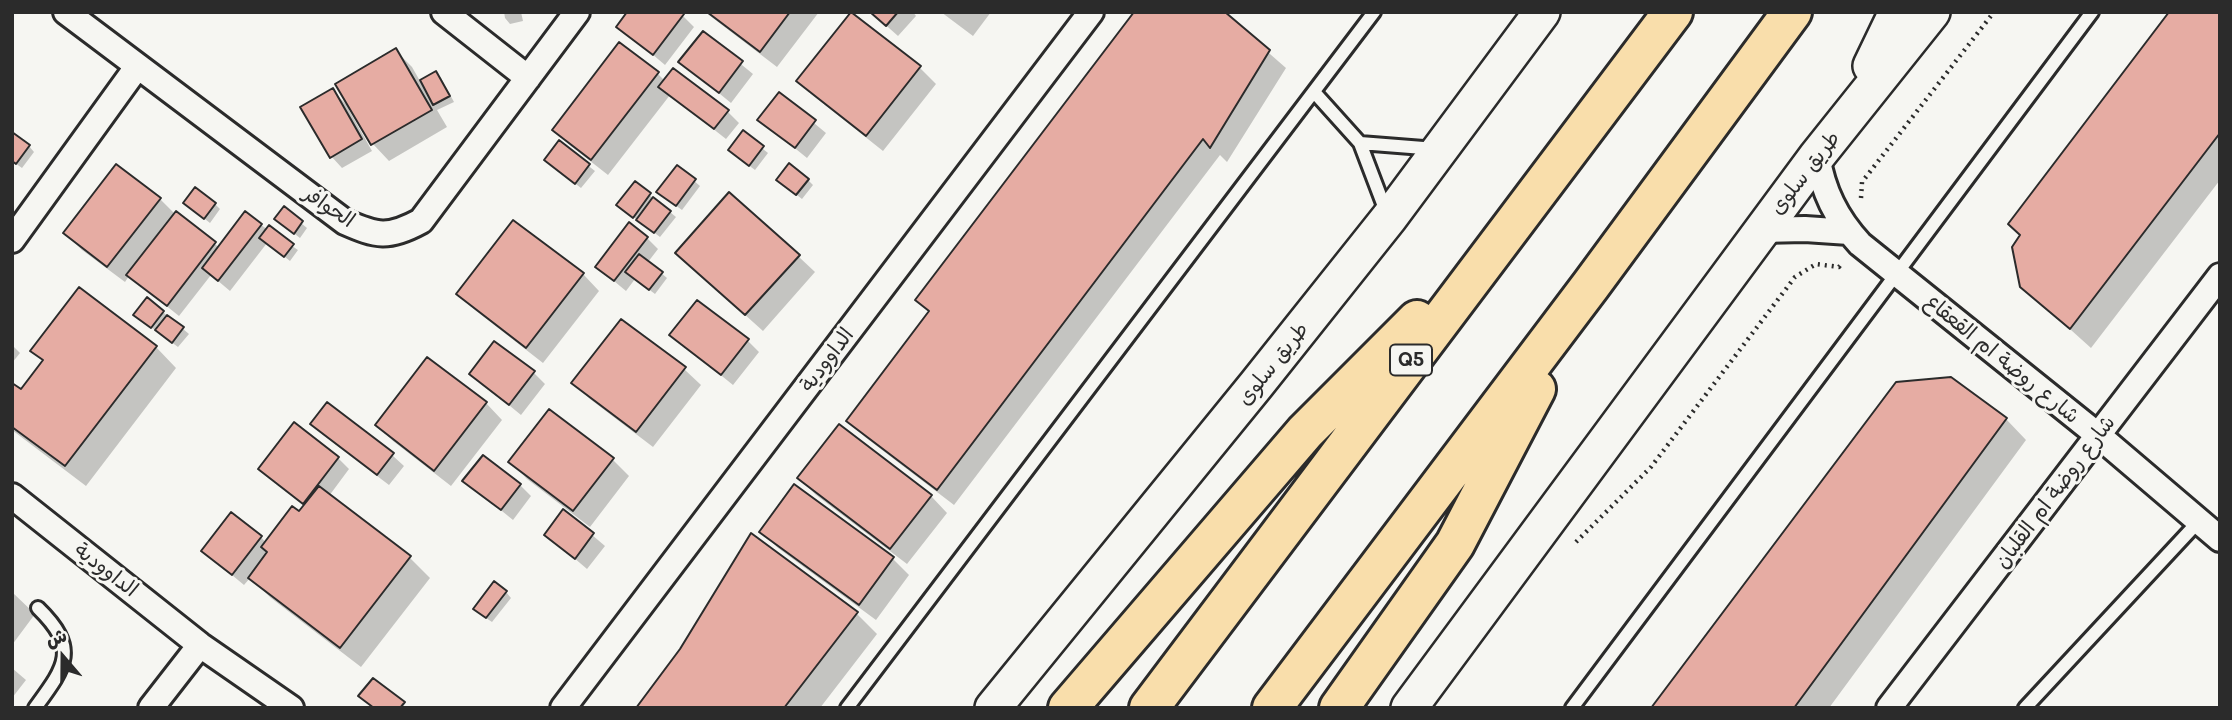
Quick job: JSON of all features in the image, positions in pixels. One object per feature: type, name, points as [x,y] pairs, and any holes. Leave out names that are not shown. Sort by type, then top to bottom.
[{"type":"highway","name":"Q5","points":[[1149,708],[1673,12]]},
{"type":"highway","points":[[1272,708],[1591,285],[1792,12]]},
{"type":"highway","points":[[1068,708],[1305,432],[1520,217]]},
{"type":"highway","points":[[1339,708],[1455,544],[1591,285]]},
{"type":"main road","name":"طريق سلوى","points":[[993,708],[1389,218],[1542,12]]},
{"type":"main road","points":[[1851,115],[1897,12]]},
{"type":"main road","name":"طريق سلوى","points":[[1409,708],[1817,156],[1932,12]]},
{"type":"street","name":"الحوافر","points":[[66,12],[345,222],[371,233],[399,233],[421,221],[577,12]]},
{"type":"street","points":[[444,12],[528,78]]},
{"type":"street","name":"الداوودية","points":[[563,708],[1091,12]]},
{"type":"street","points":[[12,240],[137,67]]},
{"type":"street","name":"شارع روضة ام القعقاع","points":[[1817,156],[1827,197],[1854,238],[2220,539]]},
{"type":"street","points":[[1762,230],[1854,238]]},
{"type":"street","name":"شارع روضة ام القلبان","points":[[1889,708],[2220,276]]},
{"type":"street","name":"الداوودية","points":[[12,496],[200,645],[291,708]]},
{"type":"street","points":[[151,708],[200,645]]},
{"type":"lane","points":[[847,708],[1374,12]]},
{"type":"lane","points":[[1572,708],[2092,12]]},
{"type":"lane","points":[[1315,93],[1360,143],[1389,218]]},
{"type":"lane","points":[[1360,143],[1440,149]]},
{"type":"lane","points":[[2025,708],[2198,522]]},
{"type":"lane","points":[[35,708],[60,675],[64,657],[62,638],[38,608]]},
{"type":"path","points":[[1573,545],[1651,467],[1795,277],[1815,264],[1839,267],[1854,238],[1875,225],[1861,206],[1862,182],[1994,12]]},
{"type":"building","points":[[627,12],[684,14],[653,55],[616,27]]},
{"type":"building","points":[[707,12],[790,12],[760,52]]},
{"type":"building","points":[[851,12],[921,66],[866,136],[796,81]]},
{"type":"building","points":[[870,12],[898,12],[886,26]]},
{"type":"building","points":[[1134,12],[1225,12],[1270,50],[1210,148],[1203,139],[937,490],[846,421],[929,311],[915,300]]},
{"type":"building","points":[[2169,12],[2220,12],[2220,133],[2070,329],[2020,287],[2012,247],[2020,235],[2008,224]]},
{"type":"building","points":[[703,31],[743,61],[719,93],[678,62]]},
{"type":"building","points":[[619,42],[659,72],[591,160],[552,130]]},
{"type":"building","points":[[396,48],[432,110],[371,145],[335,84]]},
{"type":"building","points":[[673,68],[729,110],[714,129],[658,87]]},
{"type":"building","points":[[436,71],[450,96],[433,105],[420,80]]},
{"type":"building","points":[[333,88],[362,139],[330,158],[300,107]]},
{"type":"building","points":[[779,92],[816,120],[795,148],[757,120]]},
{"type":"building","points":[[743,130],[764,146],[749,166],[728,150]]},
{"type":"building","points":[[12,132],[30,145],[16,164],[12,161]]},
{"type":"building","points":[[559,140],[590,164],[575,184],[544,160]]},
{"type":"building","points":[[789,163],[809,179],[796,195],[776,180]]},
{"type":"building","points":[[116,164],[161,198],[107,267],[63,233]]},
{"type":"building","points":[[677,165],[696,179],[676,206],[656,192]]},
{"type":"building","points":[[635,181],[651,193],[633,218],[616,205]]},
{"type":"building","points":[[195,187],[216,203],[204,219],[183,203]]},
{"type":"building","points":[[729,192],[800,255],[745,315],[675,253]]},
{"type":"building","points":[[653,197],[671,211],[654,233],[636,220]]},
{"type":"building","points":[[284,206],[303,221],[294,234],[274,219]]},
{"type":"building","points":[[176,211],[216,242],[167,306],[126,275]]},
{"type":"building","points":[[245,211],[262,224],[218,281],[202,268]]},
{"type":"building","points":[[513,220],[584,273],[526,348],[456,294]]},
{"type":"building","points":[[629,222],[648,237],[614,281],[595,267]]},
{"type":"building","points":[[269,225],[294,244],[284,257],[259,238]]},
{"type":"building","points":[[639,254],[663,272],[649,290],[625,272]]},
{"type":"building","points":[[79,287],[157,346],[65,466],[12,427],[12,383],[21,389],[43,360],[30,351]]},
{"type":"building","points":[[147,297],[164,311],[151,328],[133,315]]},
{"type":"building","points":[[697,300],[749,339],[721,375],[669,335]]},
{"type":"building","points":[[167,315],[184,327],[172,343],[155,330]]},
{"type":"building","points":[[621,319],[686,367],[636,432],[571,383]]},
{"type":"building","points":[[494,341],[535,371],[509,405],[469,374]]},
{"type":"building","points":[[427,357],[487,402],[434,471],[375,425]]},
{"type":"building","points":[[1951,377],[2007,418],[1794,708],[1651,708],[1896,382]]},
{"type":"building","points":[[327,402],[394,453],[377,475],[310,424]]},
{"type":"building","points":[[549,409],[614,458],[573,511],[508,462]]},
{"type":"building","points":[[294,422],[339,457],[303,504],[258,469]]},
{"type":"building","points":[[839,424],[932,495],[890,549],[797,478]]},
{"type":"building","points":[[483,455],[521,484],[501,510],[462,481]]},
{"type":"building","points":[[794,484],[894,557],[859,605],[759,532]]},
{"type":"building","points":[[319,486],[411,556],[340,648],[248,578],[267,552],[261,547],[292,506],[299,511]]},
{"type":"building","points":[[563,509],[594,533],[575,559],[544,535]]},
{"type":"building","points":[[231,512],[262,536],[232,575],[201,551]]},
{"type":"building","points":[[751,533],[858,612],[784,708],[636,708],[680,649]]},
{"type":"building","points":[[494,581],[507,591],[486,618],[473,609]]},
{"type":"building","points":[[373,678],[405,702],[400,708],[374,708],[358,696]]}]
